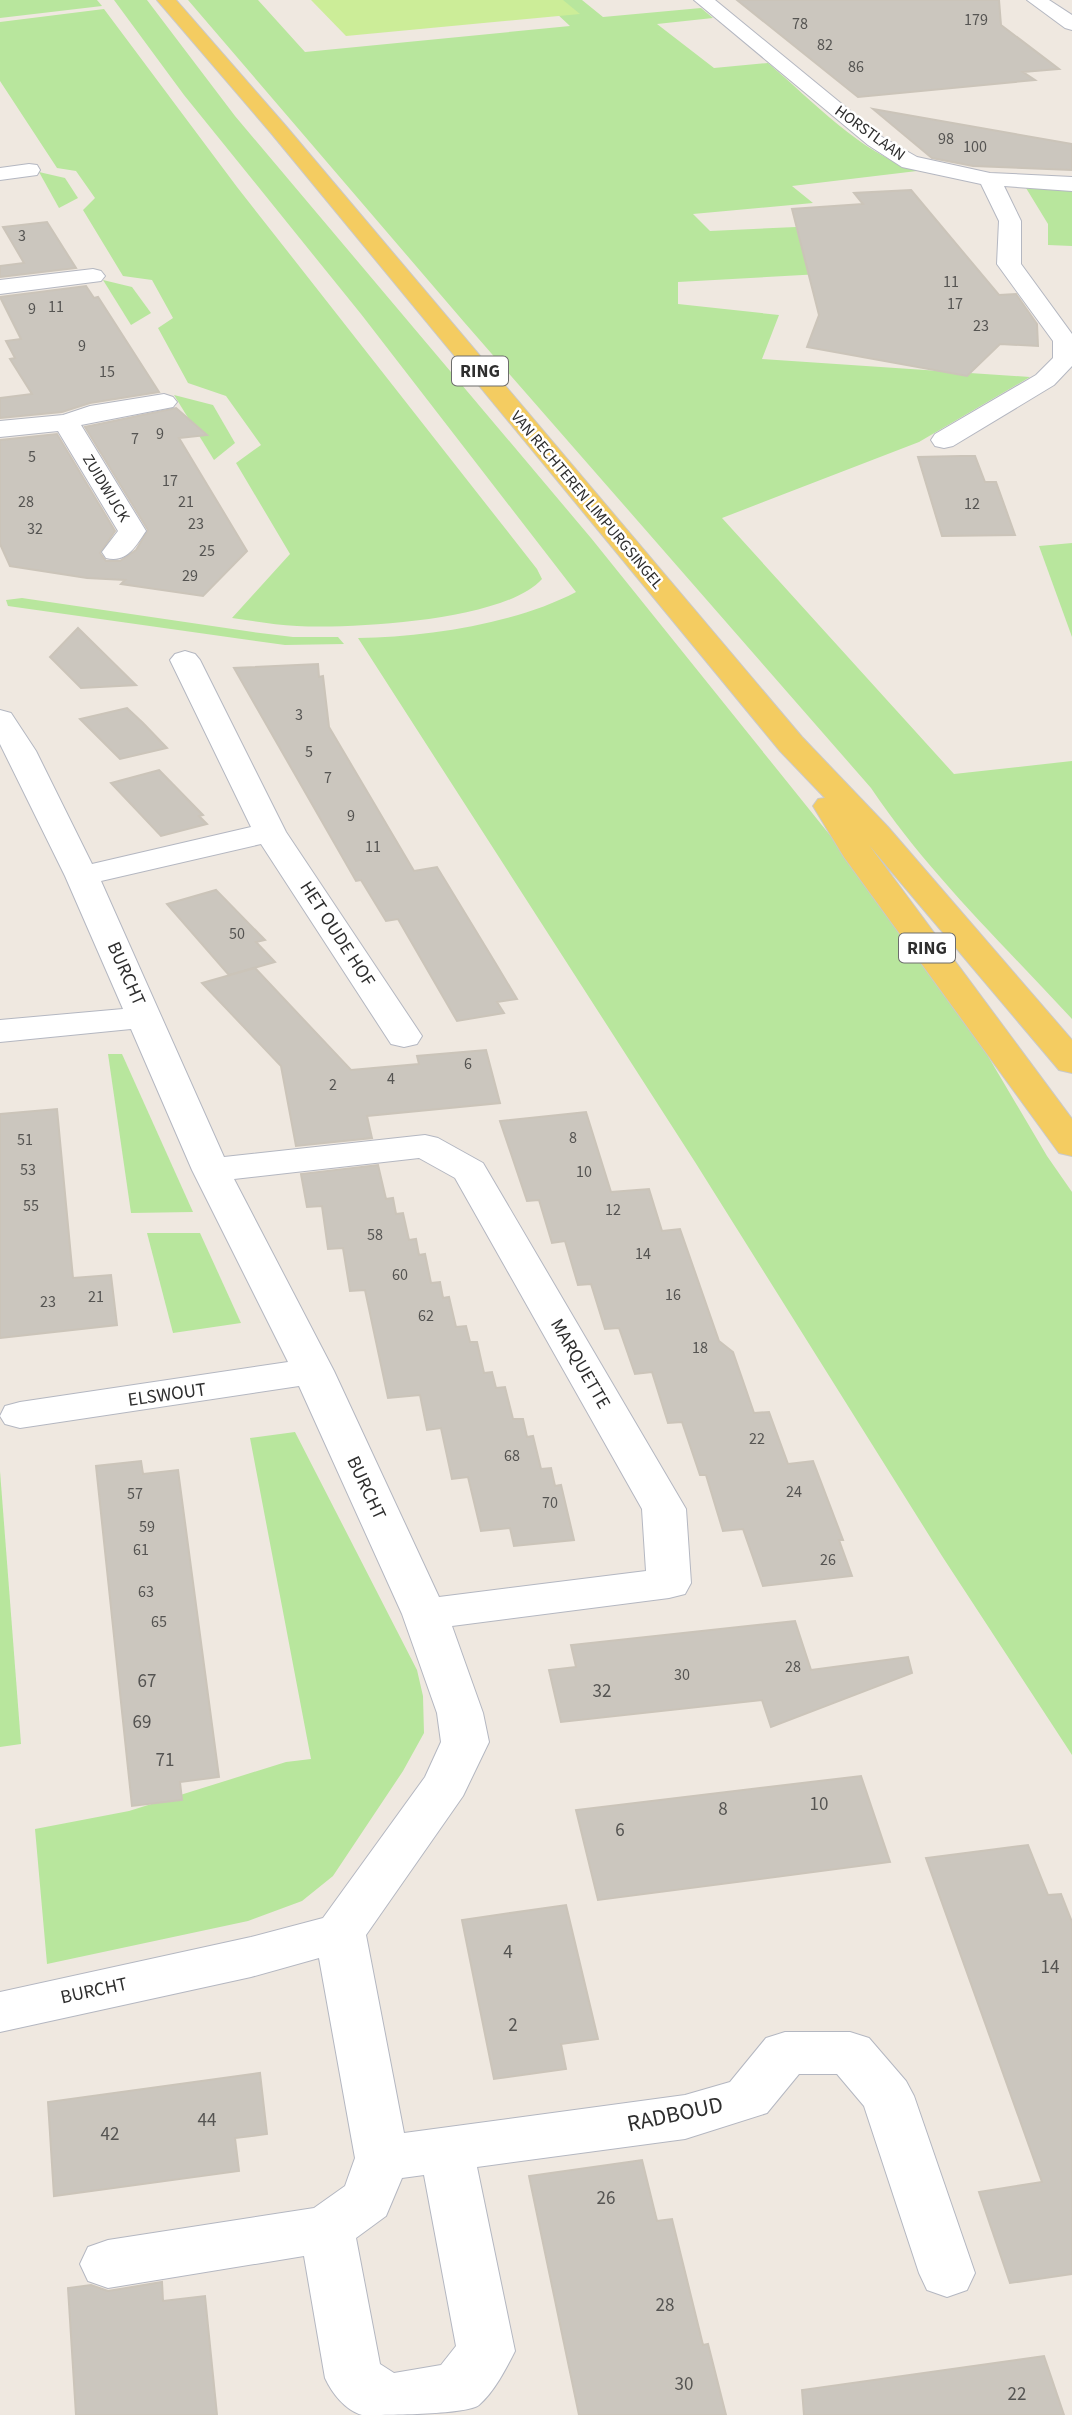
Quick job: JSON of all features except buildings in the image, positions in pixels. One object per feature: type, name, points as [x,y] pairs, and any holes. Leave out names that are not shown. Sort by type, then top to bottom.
[{"type":"main road","name":"VAN RECHTEREN LIMPURGSINGEL","points":[[166,0],[278,129],[791,744],[877,834],[1072,1062]]},
{"type":"main road","name":"VAN RECHTEREN LIMPURGSINGEL","points":[[791,744],[860,857],[1072,1146]]},
{"type":"street","name":"HORSTLAAN","points":[[703,0],[826,102],[896,155],[910,162],[990,180],[1072,184]]},
{"type":"street","points":[[1036,0],[1072,24]]},
{"type":"street","points":[[0,174],[29,170]]},
{"type":"street","points":[[944,440],[1045,380],[1065,359],[1065,341],[1009,264],[1010,221],[990,180]]},
{"type":"street","points":[[0,287],[93,276]]},
{"type":"street","points":[[0,429],[66,422],[90,414],[164,402]]},
{"type":"street","name":"ZUIDWIJCK","points":[[66,422],[132,531],[116,552]]},
{"type":"street","name":"HET OUDE HOF","points":[[185,660],[270,832],[404,1036]]},
{"type":"street","name":"BURCHT","points":[[0,2012],[251,1957],[340,1933],[446,1784],[465,1742],[460,1713],[425,1614],[313,1371],[211,1170],[82,876],[7,741]]},
{"type":"street","points":[[82,876],[270,832]]},
{"type":"street","points":[[0,1031],[145,1017]]},
{"type":"street","name":"MARQUETTE","points":[[211,1170],[425,1146],[470,1171],[664,1509],[669,1583],[425,1614]]},
{"type":"street","name":"ELSWOUT","points":[[20,1415],[229,1386],[313,1371]]},
{"type":"street","points":[[108,2264],[327,2229],[367,2200],[382,2158],[340,1933]]},
{"type":"street","name":"RADBOUD","points":[[382,2158],[685,2117],[748,2098],[785,2053],[850,2053],[887,2096],[947,2273]]},
{"type":"street","points":[[327,2229],[354,2378],[387,2400],[458,2388],[486,2351],[446,2150]]},
{"type":"green space","points":[[0,0],[97,0],[102,6],[0,18]]},
{"type":"green space","points":[[114,0],[147,0],[235,116],[591,538],[858,870],[969,1024],[1047,1156],[1072,1192],[1072,1755],[942,1556],[695,1162],[358,638],[413,635],[470,627],[526,613],[576,592],[361,314],[184,95]]},
{"type":"green space","points":[[188,0],[258,0],[305,52],[570,26],[542,0],[582,0],[603,17],[701,8],[713,18],[657,24],[714,68],[768,63],[856,139],[896,163],[917,171],[792,186],[813,203],[693,214],[710,231],[841,225],[893,270],[678,282],[678,304],[779,315],[762,359],[1030,377],[919,442],[722,518],[954,774],[1072,761],[1072,1019],[941,879],[871,788],[464,322]]},
{"type":"green space","points":[[311,0],[563,0],[580,14],[346,36]]},
{"type":"green space","points":[[104,9],[237,187],[537,569],[542,579],[523,593],[496,604],[463,613],[389,624],[322,627],[232,618],[290,554],[236,463],[261,445],[226,396],[188,383],[158,328],[173,318],[152,280],[123,276],[83,210],[95,198],[76,171],[57,168],[0,81],[0,22]]},
{"type":"green space","points":[[39,172],[65,178],[78,198],[59,208]]},
{"type":"green space","points":[[1026,188],[1072,191],[1072,246],[1048,245],[1048,224]]},
{"type":"green space","points":[[103,280],[132,287],[151,313],[131,325]]},
{"type":"green space","points":[[174,395],[213,405],[235,443],[214,460]]},
{"type":"green space","points":[[1072,543],[1072,637],[1039,546]]},
{"type":"green space","points":[[22,598],[293,637],[338,637],[344,644],[285,645],[8,606],[6,600]]},
{"type":"green space","points":[[108,1054],[122,1054],[193,1212],[131,1213]]},
{"type":"green space","points":[[147,1233],[200,1233],[241,1323],[173,1333]]},
{"type":"green space","points":[[295,1432],[417,1670],[423,1696],[424,1733],[403,1771],[333,1876],[302,1901],[248,1921],[47,1964],[35,1829],[129,1811],[286,1762],[311,1759],[250,1438]]},
{"type":"green space","points":[[0,1471],[21,1744],[0,1747]]}]
